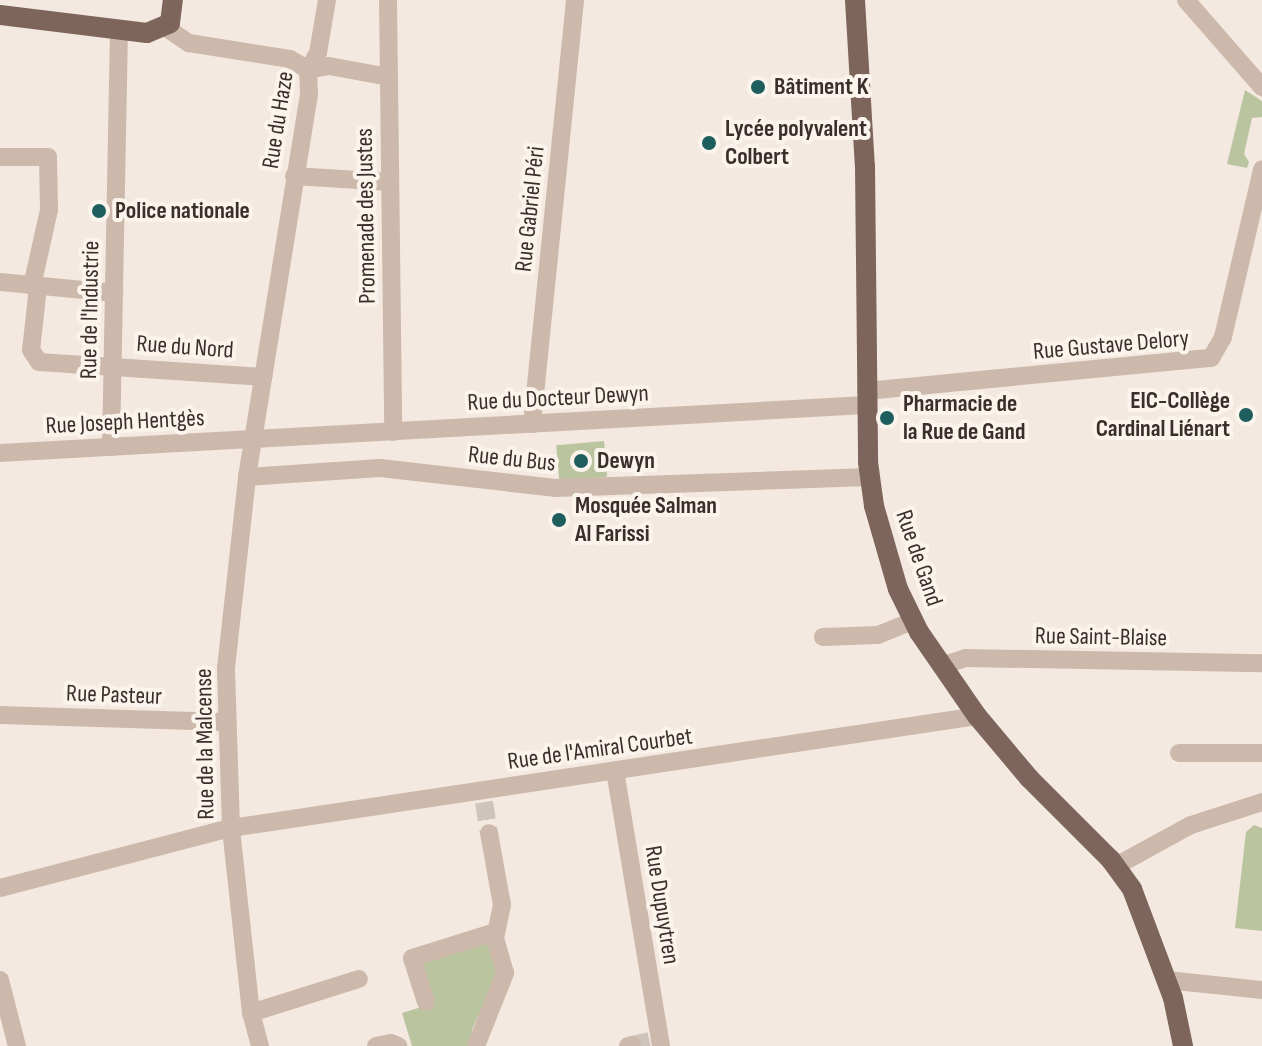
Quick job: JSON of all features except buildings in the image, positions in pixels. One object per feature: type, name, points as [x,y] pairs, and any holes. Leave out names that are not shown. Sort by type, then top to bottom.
[{"type":"main road","points":[[0,15],[147,33],[165,27],[172,19],[173,0]]},
{"type":"main road","name":"Rue de Gand","points":[[855,0],[865,166],[869,477],[898,589],[913,621],[977,716],[1029,778],[1116,866],[1142,909],[1167,980],[1183,1046]]},
{"type":"street","name":"Rue du Haze","points":[[253,440],[309,94],[308,70],[318,53],[327,0]]},
{"type":"street","name":"Promenade des Justes","points":[[388,0],[393,432]]},
{"type":"street","name":"Rue Gabriel Péri","points":[[532,424],[575,0]]},
{"type":"street","points":[[1186,0],[1262,87]]},
{"type":"street","points":[[165,27],[184,42],[290,59],[308,70],[329,66],[389,77]]},
{"type":"street","name":"Rue de l'Industrie","points":[[111,447],[119,30]]},
{"type":"street","points":[[0,157],[48,157],[49,210],[35,286]]},
{"type":"street","name":"Rue Gustave Delory","points":[[866,398],[1211,358],[1223,337],[1262,169]]},
{"type":"street","points":[[294,176],[390,182]]},
{"type":"street","points":[[0,282],[114,293]]},
{"type":"street","name":"Rue du Nord","points":[[35,286],[31,350],[36,360],[263,377]]},
{"type":"street","name":"Rue du Docteur Dewyn","points":[[253,440],[532,424],[866,398]]},
{"type":"street","name":"Rue Joseph Hentgès","points":[[0,453],[253,440]]},
{"type":"street","name":"Rue de la Malcense","points":[[253,440],[227,648],[226,722],[231,828],[251,1013],[260,1046]]},
{"type":"street","name":"Rue du Bus","points":[[247,477],[380,468],[555,488],[869,477]]},
{"type":"street","points":[[823,637],[878,635],[913,621]]},
{"type":"street","name":"Rue Saint-Blaise","points":[[941,666],[966,658],[1262,663]]},
{"type":"street","name":"Rue Pasteur","points":[[0,715],[226,722]]},
{"type":"street","name":"Rue de l'Amiral Courbet","points":[[0,888],[231,828],[484,796],[615,771],[977,716]]},
{"type":"street","points":[[1179,753],[1262,753]]},
{"type":"street","name":"Rue Dupuytren","points":[[615,771],[646,1043]]},
{"type":"street","points":[[1116,866],[1191,825],[1262,802]]},
{"type":"street","points":[[476,1046],[504,979],[495,932],[502,905],[489,833]]},
{"type":"street","points":[[426,1002],[412,958],[495,932]]},
{"type":"street","points":[[251,1013],[359,979]]},
{"type":"street","points":[[0,980],[17,1046]]},
{"type":"street","points":[[1167,980],[1262,990]]},
{"type":"street","points":[[376,1046],[391,1043],[398,1046]]},
{"type":"green space","points":[[1245,90],[1262,101],[1262,117],[1252,118],[1244,154],[1249,162],[1247,168],[1227,164]]},
{"type":"green space","name":"Dewyn","points":[[604,441],[607,477],[559,481],[556,445]]},
{"type":"green space","points":[[1254,825],[1262,828],[1262,931],[1235,928],[1246,832]]},
{"type":"green space","points":[[487,940],[497,974],[472,1030],[470,1046],[412,1046],[402,1013],[431,1004],[420,962]]},
{"type":"tunnel","points":[[484,802],[489,833]]},
{"type":"tunnel","points":[[632,1045],[650,1041]]},
{"type":"place","name":"Bâtiment K","points":[[758,87]]},
{"type":"place","name":"Lycée polyvalent Colbert","points":[[709,143]]},
{"type":"place","name":"Police nationale","points":[[99,211]]},
{"type":"place","name":"EIC-Collège Cardinal Liénart","points":[[1246,415]]},
{"type":"place","name":"Pharmacie de la Rue de Gand","points":[[887,418]]},
{"type":"place","name":"Dewyn","points":[[581,461]]},
{"type":"place","name":"Mosquée Salman Al Farissi","points":[[559,520]]}]
